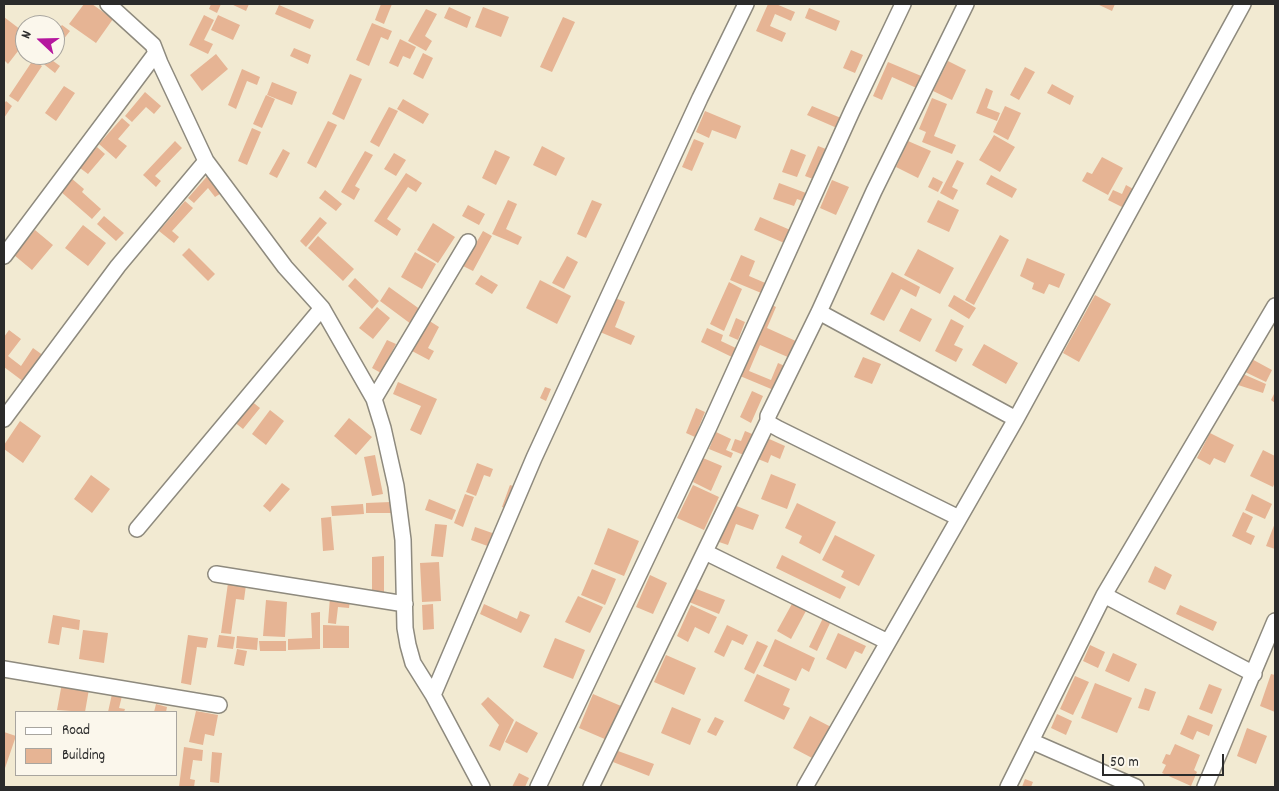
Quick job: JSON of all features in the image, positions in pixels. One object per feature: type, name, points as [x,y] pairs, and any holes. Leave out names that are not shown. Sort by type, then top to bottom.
[{"type":"street","points":[[108,4],[153,45],[206,161],[285,266],[322,308],[374,399],[384,428],[396,486],[403,540],[405,628],[413,663],[433,695],[482,787]]},
{"type":"street","points":[[433,695],[534,458],[696,107],[746,4]]},
{"type":"street","points":[[538,787],[709,427],[844,129],[903,4]]},
{"type":"street","points":[[591,787],[768,421],[768,416],[819,312],[874,191],[966,4]]},
{"type":"street","points":[[805,787],[1016,419],[1244,4]]},
{"type":"street","points":[[4,256],[156,53]]},
{"type":"street","points":[[4,419],[118,266],[206,161]]},
{"type":"street","points":[[374,399],[468,242]]},
{"type":"street","points":[[1008,787],[1104,595],[1275,306]]},
{"type":"street","points":[[137,529],[322,308]]},
{"type":"street","points":[[819,312],[1016,419]]},
{"type":"street","points":[[768,421],[779,429],[959,518]]},
{"type":"street","points":[[705,552],[888,642]]},
{"type":"street","points":[[216,574],[404,604]]},
{"type":"street","points":[[1104,595],[1254,674]]},
{"type":"street","points":[[1205,787],[1275,621]]},
{"type":"street","points":[[4,669],[219,705]]},
{"type":"street","points":[[1031,741],[1136,787]]},
{"type":"building","points":[[84,4],[92,4],[113,19],[96,43],[69,24]]},
{"type":"building","points":[[211,4],[221,4],[217,13],[209,9]]},
{"type":"building","points":[[231,4],[249,4],[246,11]]},
{"type":"building","points":[[381,4],[392,4],[384,24],[375,20]]},
{"type":"building","points":[[768,4],[776,4],[795,12],[791,21],[775,14],[770,26],[786,33],[782,42],[756,31]]},
{"type":"building","points":[[1097,4],[1115,4],[1112,11]]},
{"type":"building","points":[[279,5],[314,20],[310,29],[275,14]]},
{"type":"building","points":[[449,7],[471,17],[467,28],[444,18]]},
{"type":"building","points":[[483,7],[509,17],[501,37],[475,27]]},
{"type":"building","points":[[809,8],[840,21],[836,31],[805,18]]},
{"type":"building","points":[[426,9],[437,14],[425,36],[432,41],[426,51],[408,41]]},
{"type":"building","points":[[204,15],[214,20],[204,40],[213,44],[208,54],[189,45]]},
{"type":"building","points":[[218,15],[240,25],[233,40],[211,30]]},
{"type":"building","points":[[4,17],[15,25],[15,55],[8,64],[4,60]]},
{"type":"building","points":[[563,17],[575,22],[552,72],[540,67]]},
{"type":"building","points":[[372,23],[392,31],[388,40],[381,37],[369,66],[356,60]]},
{"type":"building","points":[[65,27],[70,31],[65,37]]},
{"type":"building","points":[[400,39],[416,47],[410,59],[403,56],[398,67],[389,63]]},
{"type":"building","points":[[294,48],[311,55],[308,64],[290,56]]},
{"type":"building","points":[[851,50],[863,55],[855,73],[843,68]]},
{"type":"building","points":[[423,53],[433,58],[423,79],[413,74]]},
{"type":"building","points":[[216,54],[228,69],[202,91],[190,75]]},
{"type":"building","points":[[948,61],[966,70],[952,100],[933,91]]},
{"type":"building","points":[[888,62],[926,78],[921,90],[892,77],[882,100],[873,96]]},
{"type":"building","points":[[30,65],[42,66],[18,102],[9,96]]},
{"type":"building","points":[[45,65],[60,66],[55,73]]},
{"type":"building","points":[[1025,67],[1035,72],[1019,100],[1010,95]]},
{"type":"building","points":[[242,69],[260,77],[257,85],[247,81],[236,109],[228,105]]},
{"type":"building","points":[[350,74],[362,79],[344,120],[332,114]]},
{"type":"building","points":[[272,82],[297,92],[292,105],[267,95]]},
{"type":"building","points":[[1052,84],[1074,96],[1070,105],[1047,93]]},
{"type":"building","points":[[64,86],[75,93],[56,121],[45,113]]},
{"type":"building","points":[[986,88],[993,91],[987,108],[1000,113],[997,121],[976,113]]},
{"type":"building","points":[[145,92],[161,106],[154,114],[146,107],[132,122],[125,116]]},
{"type":"building","points":[[266,95],[275,99],[262,128],[253,124]]},
{"type":"building","points":[[932,98],[947,104],[934,136],[956,145],[952,154],[922,142],[926,132],[919,129]]},
{"type":"building","points":[[403,99],[429,114],[423,124],[397,109]]},
{"type":"building","points":[[6,101],[12,106],[4,118],[4,104]]},
{"type":"building","points":[[812,106],[841,118],[837,128],[807,115]]},
{"type":"building","points":[[1005,106],[1021,113],[1008,140],[993,132]]},
{"type":"building","points":[[389,107],[398,111],[379,147],[370,142]]},
{"type":"building","points":[[705,111],[741,126],[736,139],[712,130],[709,138],[696,132]]},
{"type":"building","points":[[122,118],[130,125],[118,139],[127,146],[116,159],[99,144]]},
{"type":"building","points":[[328,121],[337,125],[316,168],[307,163]]},
{"type":"building","points":[[252,128],[261,132],[247,165],[238,161]]},
{"type":"building","points":[[994,135],[1015,147],[1000,172],[979,160]]},
{"type":"building","points":[[694,139],[704,143],[692,171],[682,167]]},
{"type":"building","points":[[175,141],[182,148],[155,176],[161,181],[156,187],[143,175]]},
{"type":"building","points":[[908,141],[931,151],[918,178],[896,167]]},
{"type":"building","points":[[542,146],[565,158],[556,176],[533,165]]},
{"type":"building","points":[[818,146],[826,149],[813,179],[805,176]]},
{"type":"building","points":[[97,147],[105,154],[88,174],[80,168]]},
{"type":"building","points":[[283,149],[290,153],[277,178],[269,174]]},
{"type":"building","points":[[791,149],[806,155],[797,177],[782,172]]},
{"type":"building","points":[[495,150],[510,157],[496,185],[482,178]]},
{"type":"building","points":[[365,151],[373,155],[355,186],[360,189],[354,200],[341,192]]},
{"type":"building","points":[[394,153],[406,160],[396,176],[384,169]]},
{"type":"building","points":[[1102,157],[1123,168],[1108,195],[1082,181],[1087,172],[1092,174]]},
{"type":"building","points":[[957,160],[964,163],[952,187],[958,190],[953,200],[940,193]]},
{"type":"building","points":[[210,173],[223,192],[215,197],[208,188],[194,203],[188,198]]},
{"type":"building","points":[[406,173],[422,183],[416,192],[408,187],[387,219],[401,229],[397,236],[374,221]]},
{"type":"building","points":[[991,175],[1017,189],[1012,198],[986,184]]},
{"type":"building","points":[[933,177],[943,182],[938,192],[928,187]]},
{"type":"building","points":[[71,178],[84,189],[82,192],[101,209],[92,219],[60,191]]},
{"type":"building","points":[[832,180],[849,187],[836,215],[820,208]]},
{"type":"building","points":[[779,183],[806,193],[803,201],[797,199],[794,206],[773,199]]},
{"type":"building","points":[[1126,185],[1135,190],[1126,209],[1108,200],[1113,190],[1122,194]]},
{"type":"building","points":[[325,190],[342,204],[336,211],[319,198]]},
{"type":"building","points":[[508,200],[517,204],[506,229],[522,237],[518,245],[492,234]]},
{"type":"building","points":[[592,200],[602,204],[586,238],[577,234]]},
{"type":"building","points":[[938,200],[959,210],[949,232],[927,222]]},
{"type":"building","points":[[185,201],[193,208],[172,231],[179,237],[174,243],[159,231]]},
{"type":"building","points":[[468,205],[485,214],[479,225],[462,216]]},
{"type":"building","points":[[104,216],[124,233],[116,241],[97,224]]},
{"type":"building","points":[[320,217],[327,223],[306,247],[300,241]]},
{"type":"building","points":[[760,217],[795,232],[789,245],[754,230]]},
{"type":"building","points":[[433,223],[455,237],[438,263],[417,250]]},
{"type":"building","points":[[83,225],[106,243],[88,266],[65,248]]},
{"type":"building","points":[[35,230],[53,245],[32,270],[14,255]]},
{"type":"building","points":[[483,231],[492,236],[473,271],[463,266]]},
{"type":"building","points":[[1000,235],[1009,240],[974,305],[965,300]]},
{"type":"building","points":[[318,236],[354,269],[343,281],[308,248]]},
{"type":"building","points":[[189,248],[215,274],[208,281],[182,255]]},
{"type":"building","points":[[918,249],[954,268],[940,294],[904,275]]},
{"type":"building","points":[[415,252],[436,264],[422,289],[401,277]]},
{"type":"building","points":[[741,255],[755,261],[749,276],[770,285],[766,295],[730,280]]},
{"type":"building","points":[[567,256],[578,262],[564,289],[552,283]]},
{"type":"building","points":[[1027,258],[1065,274],[1059,288],[1049,284],[1044,294],[1032,289],[1034,283],[1020,276]]},
{"type":"building","points":[[892,272],[920,287],[916,297],[901,289],[884,321],[870,314]]},
{"type":"building","points":[[481,275],[498,285],[492,294],[475,284]]},
{"type":"building","points":[[355,278],[379,301],[372,309],[348,286]]},
{"type":"building","points":[[540,280],[571,296],[557,324],[526,308]]},
{"type":"building","points":[[729,282],[742,289],[724,331],[710,324]]},
{"type":"building","points":[[389,287],[421,310],[411,324],[380,301]]},
{"type":"building","points":[[954,295],[976,308],[969,319],[948,306]]},
{"type":"building","points":[[1095,295],[1111,304],[1079,362],[1063,353]]},
{"type":"building","points":[[615,298],[625,302],[615,327],[635,336],[631,345],[600,332]]},
{"type":"building","points":[[770,304],[776,307],[767,328],[798,342],[790,358],[760,345],[749,371],[771,380],[778,363],[787,367],[776,391],[740,376]]},
{"type":"building","points":[[377,307],[390,318],[373,339],[359,328]]},
{"type":"building","points":[[911,308],[932,319],[920,342],[899,331]]},
{"type":"building","points":[[736,318],[745,322],[738,340],[729,336]]},
{"type":"building","points":[[951,319],[964,326],[954,345],[963,349],[956,362],[935,351]]},
{"type":"building","points":[[428,320],[439,327],[428,348],[434,351],[429,360],[412,351]]},
{"type":"building","points":[[707,328],[723,335],[721,341],[740,350],[736,359],[701,342]]},
{"type":"building","points":[[9,330],[21,339],[8,356],[21,366],[33,348],[44,356],[24,382],[4,367],[4,337]]},
{"type":"building","points":[[387,340],[396,344],[381,373],[372,368]]},
{"type":"building","points":[[984,344],[1018,363],[1006,384],[972,365]]},
{"type":"building","points":[[863,357],[881,364],[872,384],[854,377]]},
{"type":"building","points":[[1248,357],[1272,370],[1266,382],[1241,370]]},
{"type":"building","points":[[1243,374],[1266,384],[1263,393],[1238,385]]},
{"type":"building","points":[[398,382],[437,399],[421,435],[410,430],[421,406],[393,394]]},
{"type":"building","points":[[545,387],[551,389],[546,401],[540,398]]},
{"type":"building","points":[[752,391],[763,396],[751,423],[740,417]]},
{"type":"building","points":[[1275,392],[1275,403],[1271,400]]},
{"type":"building","points":[[250,400],[260,408],[243,429],[233,421]]},
{"type":"building","points":[[696,408],[705,412],[695,437],[686,433]]},
{"type":"building","points":[[270,410],[284,421],[266,445],[252,434]]},
{"type":"building","points":[[349,418],[372,437],[356,455],[334,436]]},
{"type":"building","points":[[20,421],[41,436],[23,463],[4,449],[4,445]]},
{"type":"building","points":[[745,431],[757,436],[749,457],[731,450],[735,439],[741,441]]},
{"type":"building","points":[[716,432],[731,439],[726,450],[733,453],[731,458],[709,449]]},
{"type":"building","points":[[1210,433],[1234,445],[1225,463],[1214,458],[1210,465],[1197,458]]},
{"type":"building","points":[[767,438],[785,446],[780,459],[771,455],[768,463],[758,459]]},
{"type":"building","points":[[1263,450],[1275,456],[1275,482],[1273,487],[1250,476]]},
{"type":"building","points":[[375,455],[383,494],[372,496],[364,457]]},
{"type":"building","points":[[703,458],[722,466],[711,491],[693,482]]},
{"type":"building","points":[[477,463],[493,469],[490,477],[484,475],[476,496],[466,492]]},
{"type":"building","points":[[771,474],[796,484],[787,509],[761,499]]},
{"type":"building","points":[[91,475],[110,489],[92,513],[74,499]]},
{"type":"building","points":[[282,483],[290,489],[270,512],[263,506]]},
{"type":"building","points":[[510,485],[519,488],[510,510],[502,507]]},
{"type":"building","points":[[693,485],[719,497],[704,530],[677,518]]},
{"type":"building","points":[[465,494],[474,497],[463,527],[454,523]]},
{"type":"building","points":[[1252,494],[1272,504],[1265,519],[1245,510]]},
{"type":"building","points":[[429,499],[456,510],[452,520],[425,510]]},
{"type":"building","points":[[391,502],[391,513],[366,513],[366,503]]},
{"type":"building","points":[[797,503],[836,522],[820,554],[799,543],[802,536],[785,528]]},
{"type":"building","points":[[363,504],[364,514],[332,516],[331,506]]},
{"type":"building","points":[[734,505],[759,515],[753,530],[736,524],[728,545],[719,542]]},
{"type":"building","points":[[1243,512],[1253,517],[1246,532],[1255,536],[1251,545],[1232,536]]},
{"type":"building","points":[[331,517],[334,550],[323,551],[321,518]]},
{"type":"building","points":[[1275,523],[1275,549],[1266,546]]},
{"type":"building","points":[[435,524],[447,525],[443,557],[431,556]]},
{"type":"building","points":[[475,527],[498,535],[493,548],[471,540]]},
{"type":"building","points":[[608,528],[639,541],[624,576],[594,564]]},
{"type":"building","points":[[835,535],[875,555],[859,586],[841,577],[844,571],[822,560]]},
{"type":"building","points":[[782,555],[846,587],[840,599],[776,568]]},
{"type":"building","points":[[384,556],[384,593],[372,593],[372,557]]},
{"type":"building","points":[[439,562],[441,601],[422,602],[420,563]]},
{"type":"building","points":[[1155,566],[1172,575],[1165,590],[1148,582]]},
{"type":"building","points":[[592,569],[616,579],[605,605],[581,595]]},
{"type":"building","points":[[650,575],[667,583],[653,614],[636,607]]},
{"type":"building","points":[[228,583],[246,585],[244,600],[236,599],[231,634],[221,633]]},
{"type":"building","points":[[694,588],[725,600],[719,614],[689,602]]},
{"type":"building","points":[[578,596],[603,607],[590,633],[565,622]]},
{"type":"building","points":[[330,597],[350,599],[349,608],[338,607],[336,624],[328,623]]},
{"type":"building","points":[[266,600],[287,602],[285,637],[263,636]]},
{"type":"building","points":[[793,602],[807,609],[791,639],[777,631]]},
{"type":"building","points":[[433,604],[434,629],[423,630],[422,605]]},
{"type":"building","points":[[484,604],[517,619],[520,611],[530,615],[521,633],[480,614]]},
{"type":"building","points":[[691,605],[717,617],[709,634],[695,627],[688,642],[677,636]]},
{"type":"building","points":[[1180,605],[1217,622],[1213,631],[1176,614]]},
{"type":"building","points":[[320,612],[320,649],[288,650],[288,639],[312,638],[311,613]]},
{"type":"building","points":[[53,615],[80,620],[79,630],[62,627],[59,645],[48,643]]},
{"type":"building","points":[[823,618],[831,621],[817,651],[809,647]]},
{"type":"building","points":[[323,625],[349,626],[349,648],[323,648]]},
{"type":"building","points":[[727,625],[748,635],[743,645],[732,640],[724,657],[714,652]]},
{"type":"building","points":[[83,630],[108,633],[104,663],[79,659]]},
{"type":"building","points":[[838,633],[866,646],[862,654],[855,651],[846,669],[826,659]]},
{"type":"building","points":[[188,635],[208,638],[206,648],[197,647],[191,685],[181,683]]},
{"type":"building","points":[[219,635],[235,637],[233,649],[217,647]]},
{"type":"building","points":[[237,636],[258,638],[257,650],[236,648]]},
{"type":"building","points":[[555,638],[585,650],[573,679],[543,667]]},
{"type":"building","points":[[775,639],[815,658],[809,672],[802,668],[796,681],[763,666]]},
{"type":"building","points":[[259,641],[286,641],[286,651],[260,651]]},
{"type":"building","points":[[757,641],[768,646],[754,674],[744,669]]},
{"type":"building","points":[[1090,645],[1105,652],[1098,668],[1083,661]]},
{"type":"building","points":[[237,649],[247,651],[244,666],[234,664]]},
{"type":"building","points":[[1113,653],[1137,664],[1129,682],[1105,671]]},
{"type":"building","points":[[666,655],[696,668],[684,695],[654,682]]},
{"type":"building","points":[[757,674],[790,689],[783,705],[790,708],[784,720],[744,701]]},
{"type":"building","points":[[1271,674],[1275,675],[1275,712],[1260,706]]},
{"type":"building","points":[[1075,676],[1089,682],[1073,715],[1060,709]]},
{"type":"building","points":[[62,683],[89,689],[85,711],[57,710]]},
{"type":"building","points":[[1095,683],[1132,698],[1117,733],[1081,718]]},
{"type":"building","points":[[1209,684],[1222,689],[1212,714],[1199,709]]},
{"type":"building","points":[[1145,688],[1156,692],[1149,711],[1138,708]]},
{"type":"building","points":[[112,694],[122,696],[119,708],[125,709],[124,711],[108,711]]},
{"type":"building","points":[[593,694],[621,706],[607,740],[579,728]]},
{"type":"building","points":[[488,697],[514,720],[500,751],[489,746],[499,725],[481,704]]},
{"type":"building","points":[[156,704],[167,707],[166,711],[154,711]]},
{"type":"building","points":[[672,707],[701,719],[690,745],[661,733]]},
{"type":"building","points":[[196,711],[218,715],[214,736],[205,734],[203,745],[189,742]]},
{"type":"building","points":[[1057,714],[1072,721],[1066,735],[1051,728]]},
{"type":"building","points":[[1188,715],[1213,725],[1209,736],[1197,731],[1193,740],[1180,734]]},
{"type":"building","points":[[810,716],[831,727],[814,759],[793,748]]},
{"type":"building","points":[[715,717],[724,721],[716,736],[707,732]]},
{"type":"building","points":[[516,721],[538,733],[527,753],[505,742]]},
{"type":"building","points":[[1247,728],[1267,736],[1256,764],[1237,756]]},
{"type":"building","points":[[4,732],[15,736],[15,739],[4,771]]},
{"type":"building","points":[[1175,744],[1200,755],[1194,770],[1197,772],[1191,786],[1162,773],[1166,765],[1162,763],[1166,754],[1170,755]]},
{"type":"building","points":[[184,747],[203,750],[202,761],[193,760],[190,779],[195,780],[194,787],[179,787]]},
{"type":"building","points":[[618,751],[654,764],[649,776],[613,762]]},
{"type":"building","points":[[212,752],[222,753],[219,783],[210,782]]},
{"type":"building","points":[[519,773],[529,778],[525,787],[512,787]]},
{"type":"building","points":[[1025,779],[1033,782],[1031,787],[1022,787]]}]
